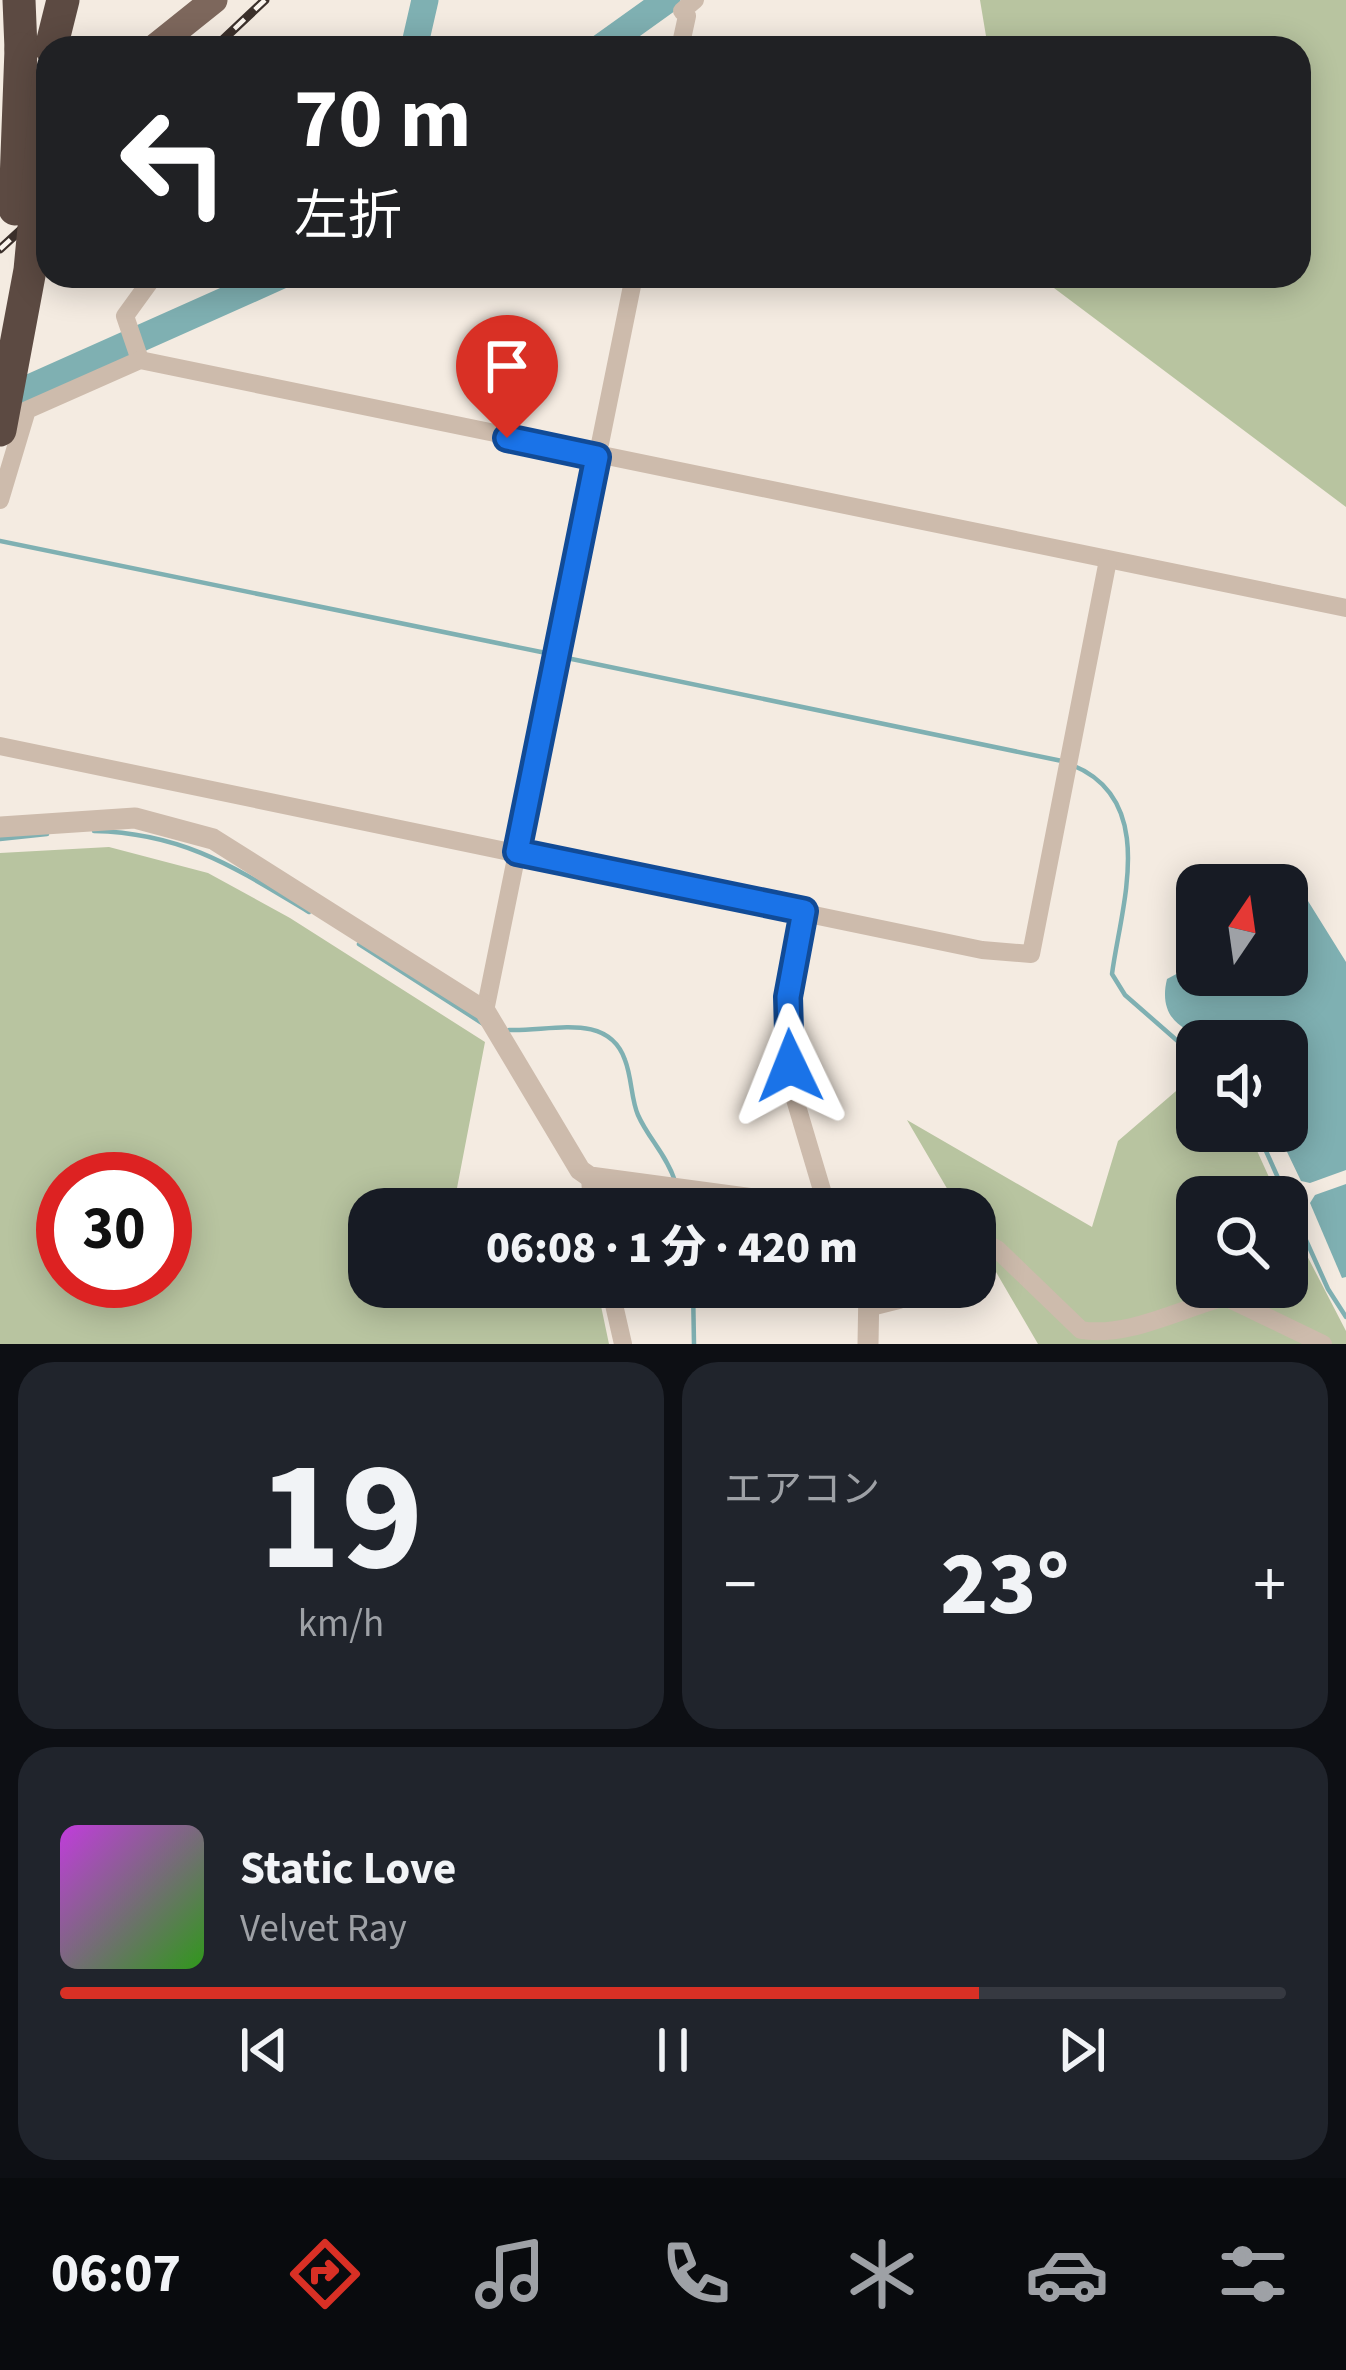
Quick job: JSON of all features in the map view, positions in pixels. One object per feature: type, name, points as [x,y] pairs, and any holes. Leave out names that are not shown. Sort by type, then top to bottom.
[{"type":"highway","points":[[20,0],[36,36]]},
{"type":"highway","points":[[46,36],[63,0]]},
{"type":"highway","points":[[0,356],[36,82]]},
{"type":"highway","points":[[0,430],[30,270],[36,207]]},
{"type":"main road","points":[[169,36],[214,0]]},
{"type":"main road","points":[[0,161],[36,135]]},
{"type":"street","points":[[683,36],[687,16],[682,10],[695,0]]},
{"type":"street","points":[[140,356],[125,316],[145,288]]},
{"type":"street","points":[[485,1011],[632,288]]},
{"type":"street","points":[[0,500],[27,410],[140,356],[597,457],[1346,608]]},
{"type":"street","points":[[0,746],[982,950],[1031,954],[1108,560]]},
{"type":"street","points":[[0,827],[97,818],[177,826],[264,870],[485,1011],[580,1170],[590,1177],[674,1188]]},
{"type":"street","points":[[804,911],[785,1035],[794,1096],[822,1188]]},
{"type":"street","points":[[590,1177],[591,1188]]},
{"type":"street","points":[[996,1248],[1081,1330],[1097,1333],[1135,1326],[1225,1297],[1323,1344]]},
{"type":"street","points":[[615,1308],[623,1344]]},
{"type":"street","points":[[868,1344],[870,1308]]},
{"type":"green space","points":[[980,0],[1346,0],[1346,507],[1054,288],[1311,288],[1311,36],[986,36]]},
{"type":"green space","points":[[109,847],[208,873],[290,918],[485,1042],[457,1188],[348,1188],[348,1308],[601,1308],[609,1344],[0,1344],[0,853]]},
{"type":"green space","points":[[1176,1091],[1176,1152],[1258,1152],[1268,1176],[1176,1176],[1176,1308],[1308,1308],[1308,1258],[1346,1331],[1346,1344],[1038,1344],[996,1272],[996,1188],[947,1188],[907,1120],[1092,1227],[1118,1141]]},
{"type":"water","points":[[1308,901],[1346,962],[1346,1170],[1308,1183],[1308,1176],[1299,1176],[1287,1152],[1308,1152],[1308,1020],[1176,1021],[1166,1002],[1167,979],[1176,974],[1176,996],[1308,996]]},
{"type":"water","points":[[1346,1184],[1346,1277],[1342,1278],[1310,1203],[1315,1195]]},
{"type":"waterway","points":[[417,36],[425,0]]},
{"type":"waterway","points":[[617,36],[667,0]]},
{"type":"waterway","points":[[0,401],[253,288]]},
{"type":"waterway","points":[[0,541],[551,654]]},
{"type":"waterway","points":[[562,657],[1062,761]]},
{"type":"waterway","points":[[1072,765],[1099,781],[1116,803],[1125,829],[1126,887],[1112,974],[1125,995],[1176,1040]]},
{"type":"waterway","points":[[94,831],[155,838],[207,855],[309,912]]},
{"type":"waterway","points":[[0,839],[47,834]]},
{"type":"waterway","points":[[359,944],[485,1025]]},
{"type":"waterway","points":[[509,1030],[576,1027],[605,1035],[617,1045],[638,1115],[675,1181]]},
{"type":"waterway","points":[[1266,1152],[1328,1289],[1346,1317]]},
{"type":"waterway","points":[[693,1308],[694,1344]]},
{"type":"railway","points":[[227,36],[265,0]]},
{"type":"railway","points":[[0,249],[36,216]]},
{"type":"route","points":[[507,438],[597,457],[517,852],[804,911],[788,997],[785,1035],[790,1066]]}]
